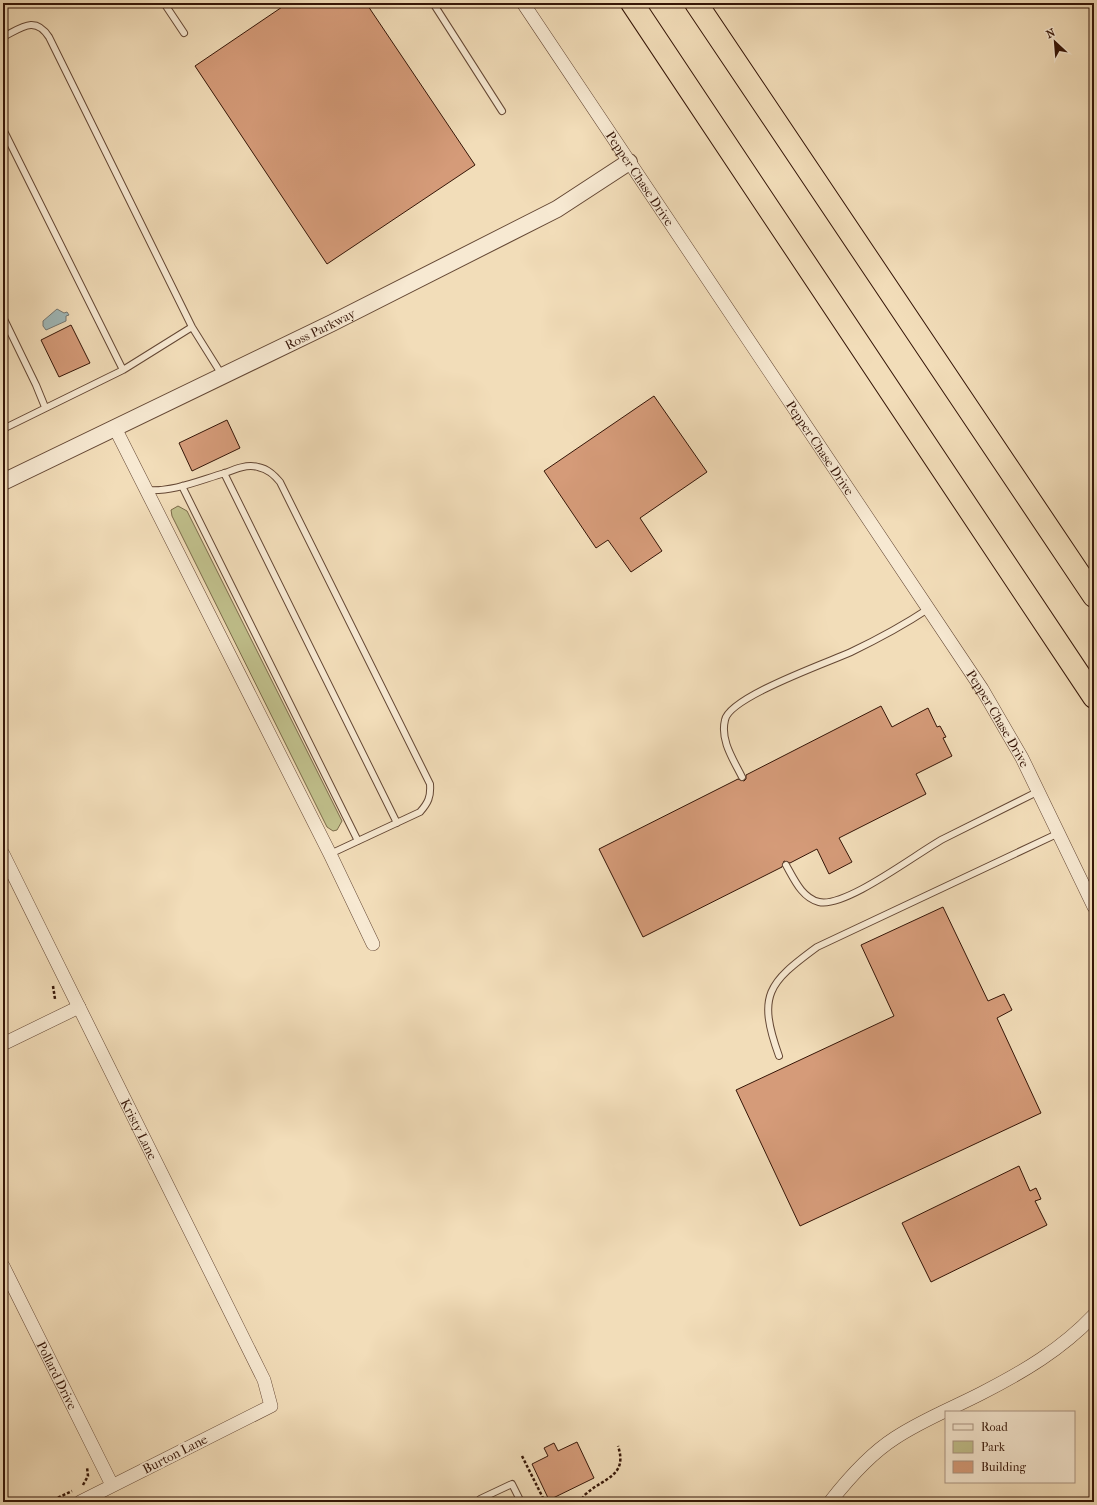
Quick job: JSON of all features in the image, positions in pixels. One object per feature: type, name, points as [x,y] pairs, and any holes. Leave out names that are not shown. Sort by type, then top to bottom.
[{"type":"highway","points":[[632,3],[1094,697]]},
{"type":"highway","points":[[696,3],[1094,596]]},
{"type":"highway","points":[[1022,488],[1094,588]]},
{"type":"street","name":"Pepper Chase Drive","points":[[523,3],[998,715],[1039,791],[1094,907]]},
{"type":"street","name":"Ross Parkway","points":[[3,482],[346,316],[557,209],[629,162]]},
{"type":"street","points":[[115,428],[148,490],[330,854],[373,944]]},
{"type":"street","name":"Kristy Lane","points":[[3,854],[264,1380],[271,1406]]},
{"type":"street","points":[[3,1044],[79,1007]]},
{"type":"street","name":"Pollard Drive","points":[[3,1266],[112,1485]]},
{"type":"street","points":[[830,1502],[855,1472],[893,1438],[919,1423],[983,1392],[1031,1366],[1069,1339],[1094,1315]]},
{"type":"street","name":"Burton Lane","points":[[80,1502],[271,1406]]},
{"type":"lane","points":[[164,3],[184,33]]},
{"type":"lane","points":[[433,3],[502,111]]},
{"type":"lane","points":[[3,37],[30,24],[41,27],[49,36],[192,327],[222,376]]},
{"type":"lane","points":[[3,129],[123,370]]},
{"type":"lane","points":[[3,318],[36,385],[45,407]]},
{"type":"lane","points":[[3,428],[123,370],[192,327]]},
{"type":"lane","points":[[148,490],[161,490],[182,486],[246,466],[258,466],[272,472],[280,482],[430,784],[431,793],[428,804],[420,812],[330,854]]},
{"type":"lane","points":[[224,473],[396,823]]},
{"type":"lane","points":[[182,486],[358,841]]},
{"type":"lane","points":[[742,777],[728,749],[725,737],[725,719],[728,713],[738,704],[783,680],[852,652],[910,621],[928,609]]},
{"type":"lane","points":[[786,865],[806,897],[820,903],[837,900],[866,888],[942,840],[1039,791]]},
{"type":"lane","points":[[780,1056],[767,1015],[768,1000],[777,980],[794,964],[817,947],[1059,833]]},
{"type":"lane","points":[[481,1502],[480,1499],[512,1484],[521,1502]]},
{"type":"path","points":[[578,1502],[586,1494],[610,1478],[620,1467],[621,1459],[618,1446]]},
{"type":"path","points":[[522,1456],[545,1502]]},
{"type":"path","points":[[49,1502],[83,1485],[88,1471],[84,1460]]},
{"type":"green space","points":[[178,506],[187,511],[342,821],[337,830],[333,831],[327,827],[172,516],[171,510]]},
{"type":"water","points":[[57,309],[64,313],[67,312],[69,315],[66,316],[66,321],[46,330],[43,326],[43,321]]},
{"type":"building","points":[[288,3],[366,3],[475,165],[327,264],[195,66]]},
{"type":"building","points":[[71,325],[90,363],[59,377],[41,340]]},
{"type":"building","points":[[654,396],[707,472],[640,518],[662,551],[631,572],[608,540],[596,548],[544,471]]},
{"type":"building","points":[[227,420],[240,448],[192,471],[179,443]]},
{"type":"building","points":[[881,706],[892,727],[928,708],[937,727],[940,726],[946,737],[943,738],[952,756],[916,774],[926,794],[839,838],[852,862],[829,874],[817,849],[790,863],[784,861],[782,867],[643,937],[599,849],[738,779],[744,781],[746,779],[746,775]]},
{"type":"building","points":[[943,907],[988,1001],[1004,994],[1012,1010],[997,1018],[1041,1113],[800,1226],[736,1090],[894,1016],[861,945]]},
{"type":"building","points":[[1019,1166],[1030,1191],[1036,1188],[1041,1199],[1035,1201],[1047,1225],[931,1282],[902,1223]]},
{"type":"building","points":[[577,1442],[594,1478],[549,1500],[532,1464],[548,1456],[544,1448],[554,1443],[558,1451]]}]
